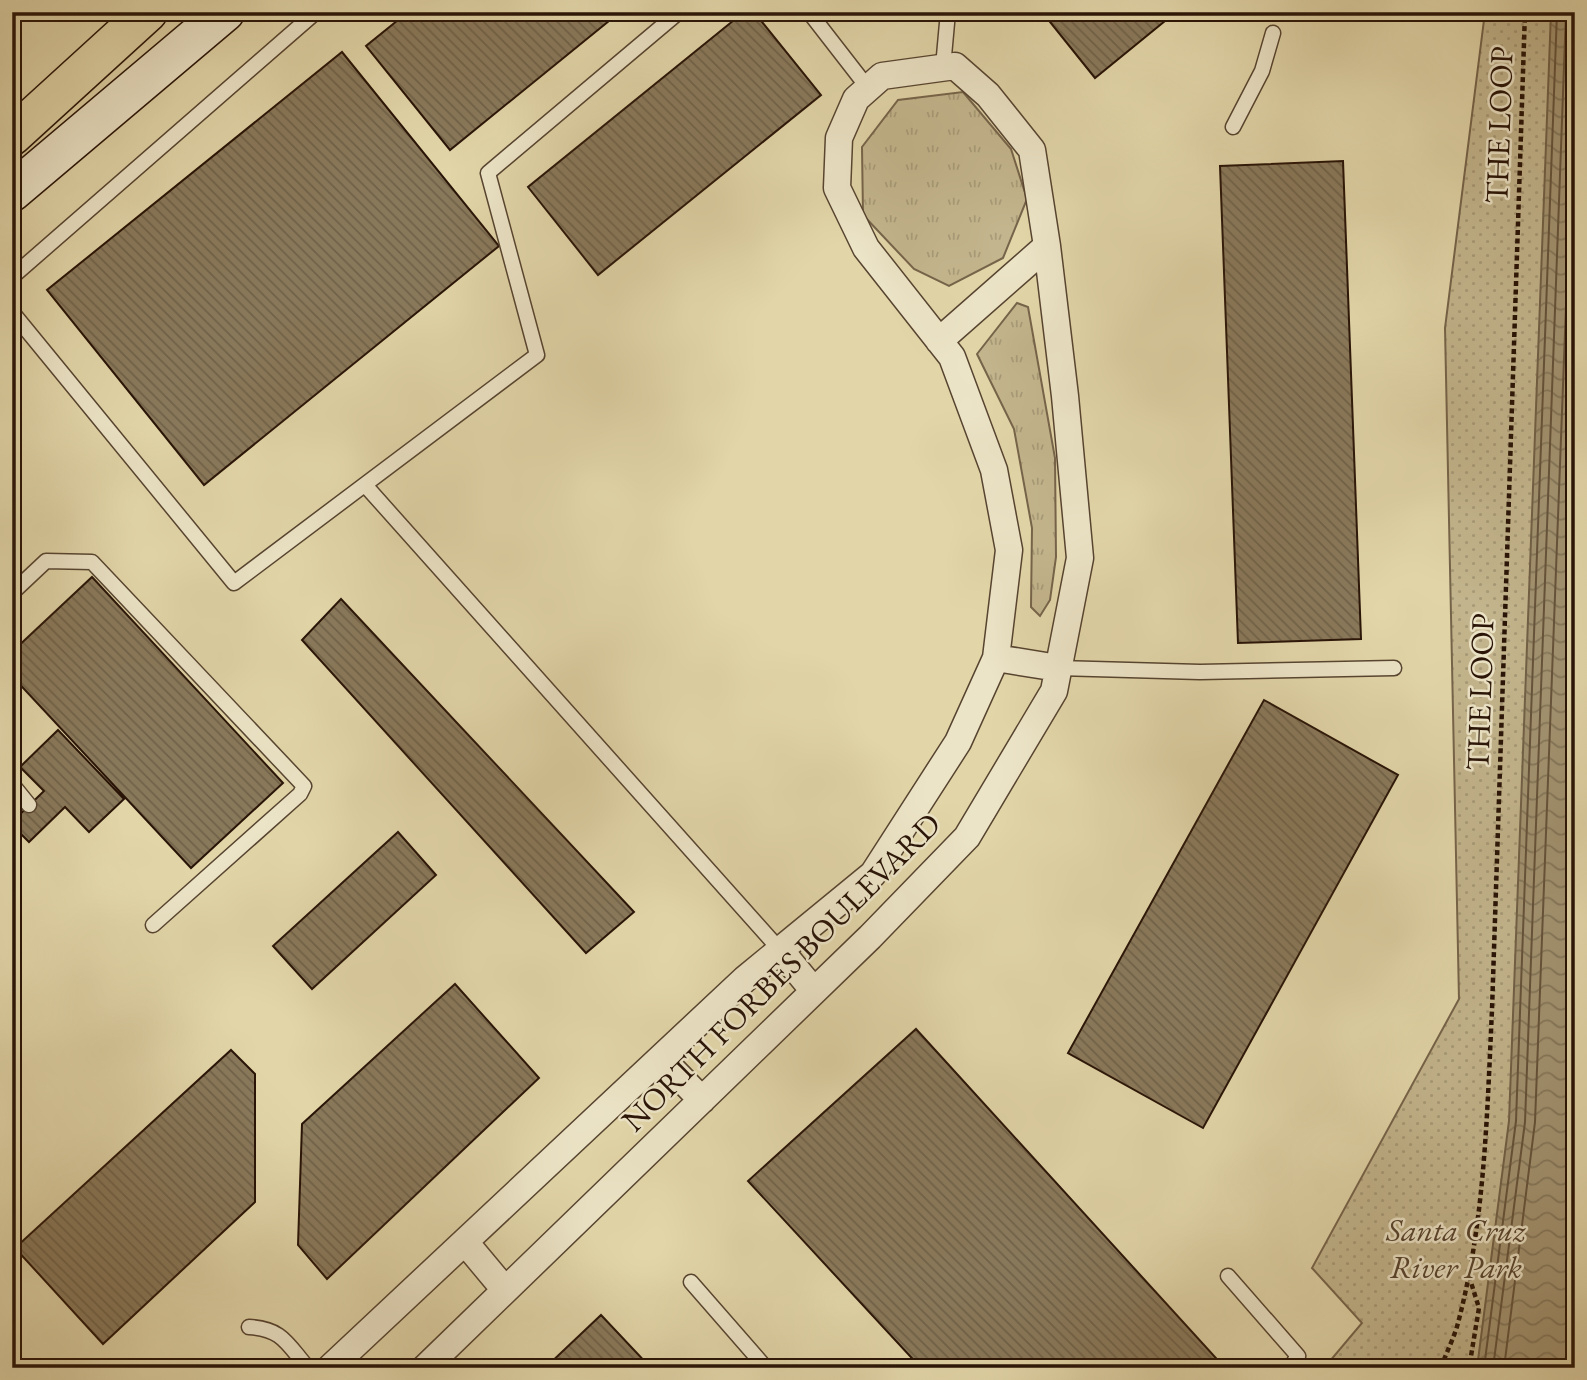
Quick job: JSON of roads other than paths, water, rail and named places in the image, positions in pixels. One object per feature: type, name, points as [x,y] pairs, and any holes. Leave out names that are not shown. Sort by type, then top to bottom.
[{"type":"highway","points":[[12,135],[148,12]]},
{"type":"main road","points":[[12,192],[225,12]]},
{"type":"street","name":"NORTH FORBES BOULEVARD","points":[[425,1368],[887,920],[967,837],[1054,691],[1080,558],[1065,396],[1047,246],[1032,150],[988,95],[955,66],[943,68]]},
{"type":"street","points":[[868,88],[883,76],[943,68]]},
{"type":"street","name":"NORTH FORBES BOULEVARD","points":[[330,1368],[745,979],[873,874],[958,742],[996,658],[1009,550],[994,470],[951,357],[866,248],[837,188],[839,138],[856,99],[868,88]]},
{"type":"street","points":[[939,341],[1047,246]]},
{"type":"street","points":[[996,658],[1058,668]]},
{"type":"street","points":[[856,887],[887,920]]},
{"type":"street","points":[[780,950],[814,991]]},
{"type":"street","points":[[661,1058],[702,1100]]},
{"type":"street","points":[[465,1242],[505,1290]]},
{"type":"lane","points":[[12,277],[316,12]]},
{"type":"lane","points":[[12,312],[234,583],[537,355],[488,173],[679,12]]},
{"type":"lane","points":[[809,12],[868,88]]},
{"type":"lane","points":[[943,68],[948,12]]},
{"type":"lane","points":[[1233,127],[1262,71],[1273,33]]},
{"type":"lane","points":[[365,485],[780,950]]},
{"type":"lane","points":[[12,593],[46,561],[92,562],[304,786],[300,794],[153,925]]},
{"type":"lane","points":[[1058,668],[1200,673],[1394,668]]},
{"type":"lane","points":[[12,784],[30,805]]},
{"type":"lane","points":[[1228,1276],[1298,1356],[1290,1368]]},
{"type":"lane","points":[[691,1282],[766,1368]]},
{"type":"lane","points":[[249,1327],[266,1328],[278,1334],[308,1368]]},
{"type":"water","points":[[1551,12],[1575,12],[1575,1368],[1477,1368],[1509,1121]]},
{"type":"park label","name":"Santa Cruz River Park","points":[[1456,1248]]}]
